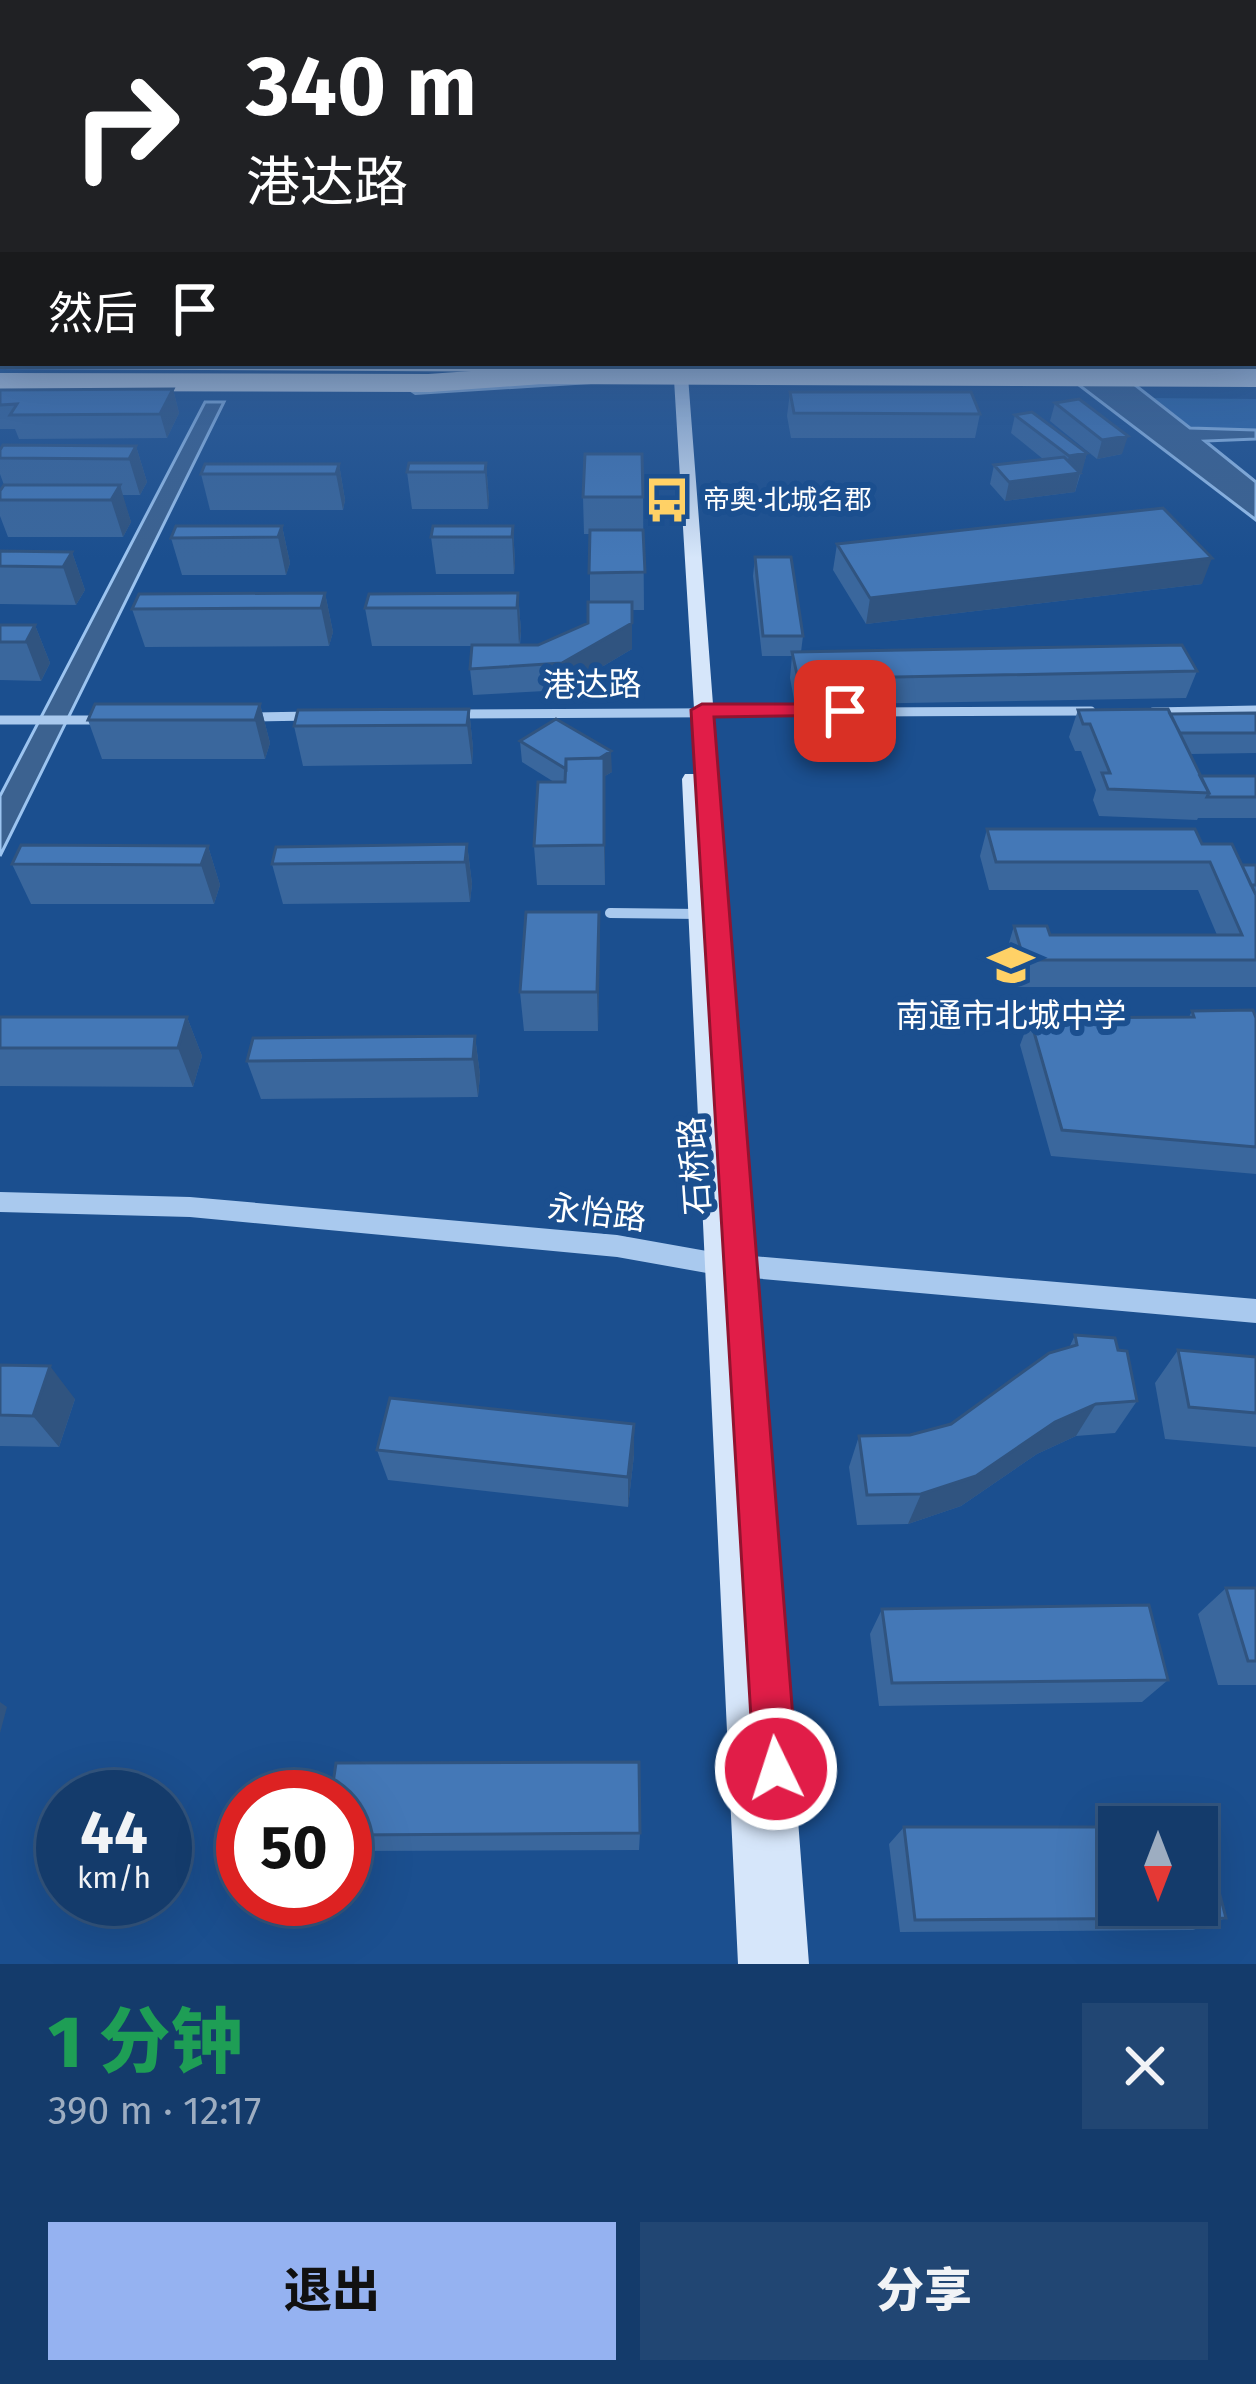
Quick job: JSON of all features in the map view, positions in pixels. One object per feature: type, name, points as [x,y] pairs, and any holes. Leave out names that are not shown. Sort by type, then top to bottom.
[{"type":"highway","points":[[232,375],[429,382],[666,375]]},
{"type":"main road","name":"石桥路","points":[[676,375],[729,1264],[758,1964]]},
{"type":"main road","points":[[769,375],[1161,383],[1240,375]]},
{"type":"main road","name":"石桥路","points":[[729,1264],[789,1964]]},
{"type":"street","points":[[1131,712],[1256,710]]},
{"type":"street","name":"港达路","points":[[452,714],[1107,712]]},
{"type":"street","points":[[238,718],[333,716]]},
{"type":"street","points":[[0,720],[120,719]]},
{"type":"street","points":[[610,913],[709,914]]},
{"type":"street","name":"永怡路","points":[[0,1202],[190,1207],[617,1246],[729,1264],[1256,1311]]},
{"type":"shaded area","points":[[1065,375],[1122,375],[1190,428],[1256,430],[1256,439],[1205,441],[1256,482],[1256,520]]},
{"type":"shaded area","points":[[1151,398],[1256,399],[1256,430],[1189,428]]},
{"type":"shaded area","points":[[205,402],[224,402],[0,856],[0,796]]},
{"type":"building","points":[[173,389],[160,414],[10,415],[17,404],[0,405],[0,390]]},
{"type":"building","points":[[790,392],[971,392],[980,414],[794,413]]},
{"type":"building","points":[[1079,399],[1128,436],[1102,440],[1055,403]]},
{"type":"building","points":[[1032,412],[1087,453],[1069,456],[1015,415]]},
{"type":"building","points":[[3,445],[136,446],[129,459],[0,458]]},
{"type":"building","points":[[585,454],[642,454],[643,497],[583,497]]},
{"type":"building","points":[[1064,457],[1080,473],[1009,482],[994,465]]},
{"type":"building","points":[[409,463],[486,463],[485,472],[407,472]]},
{"type":"building","points":[[205,464],[339,464],[336,474],[201,474]]},
{"type":"building","points":[[4,485],[120,485],[111,500],[0,500]]},
{"type":"building","points":[[1163,508],[1212,558],[870,598],[837,544]]},
{"type":"building","points":[[176,526],[282,526],[278,537],[171,538]]},
{"type":"building","points":[[433,526],[513,526],[512,537],[431,537]]},
{"type":"building","points":[[590,530],[643,530],[645,572],[589,573]]},
{"type":"building","points":[[0,551],[72,552],[63,567],[0,566]]},
{"type":"building","points":[[755,557],[791,557],[803,636],[763,636]]},
{"type":"building","points":[[325,593],[321,608],[132,609],[139,594]]},
{"type":"building","points":[[518,593],[517,608],[365,608],[369,594]]},
{"type":"building","points":[[588,602],[632,602],[632,623],[562,663],[470,669],[472,645],[538,645],[588,623]]},
{"type":"building","points":[[0,625],[35,625],[26,642],[0,642]]},
{"type":"building","points":[[1182,645],[1197,671],[798,679],[792,652]]},
{"type":"building","points":[[95,704],[260,704],[255,720],[88,720]]},
{"type":"building","points":[[469,709],[467,725],[294,726],[298,710]]},
{"type":"building","points":[[1168,709],[1209,793],[1108,789],[1102,773],[1110,773],[1090,724],[1083,724],[1078,710]]},
{"type":"building","points":[[1256,713],[1256,733],[1180,733],[1170,714]]},
{"type":"building","points":[[556,719],[611,751],[600,758],[566,759],[566,769],[520,741]]},
{"type":"building","points":[[604,758],[604,845],[534,846],[538,782],[565,782],[566,759]]},
{"type":"building","points":[[1200,776],[1256,776],[1256,797],[1207,797]]},
{"type":"building","points":[[987,829],[1195,829],[1202,844],[1232,844],[1256,895],[1256,960],[1024,960],[1014,926],[1047,926],[1050,935],[1242,935],[1210,862],[996,862]]},
{"type":"building","points":[[467,844],[465,862],[272,864],[276,847]]},
{"type":"building","points":[[21,845],[208,846],[201,865],[12,864]]},
{"type":"building","points":[[1242,865],[1256,865],[1256,885],[1251,885]]},
{"type":"building","points":[[526,912],[599,912],[597,992],[520,992]]},
{"type":"building","points":[[1253,1010],[1256,1147],[1062,1130],[1030,1018],[1194,1017],[1192,1011]]},
{"type":"building","points":[[0,1017],[187,1017],[178,1048],[0,1048]]},
{"type":"building","points":[[475,1036],[473,1059],[247,1061],[253,1038]]},
{"type":"building","points":[[1075,1335],[1115,1338],[1118,1350],[1127,1351],[1137,1401],[1096,1404],[1055,1422],[976,1476],[921,1494],[867,1495],[859,1436],[910,1435],[951,1424],[1049,1353],[1077,1345]]},
{"type":"building","points":[[1178,1350],[1256,1357],[1256,1413],[1189,1407]]},
{"type":"building","points":[[0,1365],[50,1366],[33,1416],[0,1415]]},
{"type":"building","points":[[390,1398],[634,1424],[628,1477],[377,1450]]},
{"type":"building","points":[[1226,1588],[1256,1588],[1256,1661],[1248,1661]]},
{"type":"building","points":[[1149,1605],[1168,1680],[892,1683],[882,1609]]},
{"type":"building","points":[[639,1762],[640,1833],[372,1835],[372,1770],[335,1770],[336,1763]]},
{"type":"building","points":[[904,1827],[1098,1827],[1098,1919],[915,1920]]},
{"type":"building","points":[[1218,1888],[1226,1918],[1218,1918]]},
{"type":"place","name":"帝奥·北城名郡","points":[[667,500]]},
{"type":"place","name":"南通市北城中学","points":[[1011,965]]},
{"type":"route","points":[[776,1769],[702,710],[845,711]]}]
